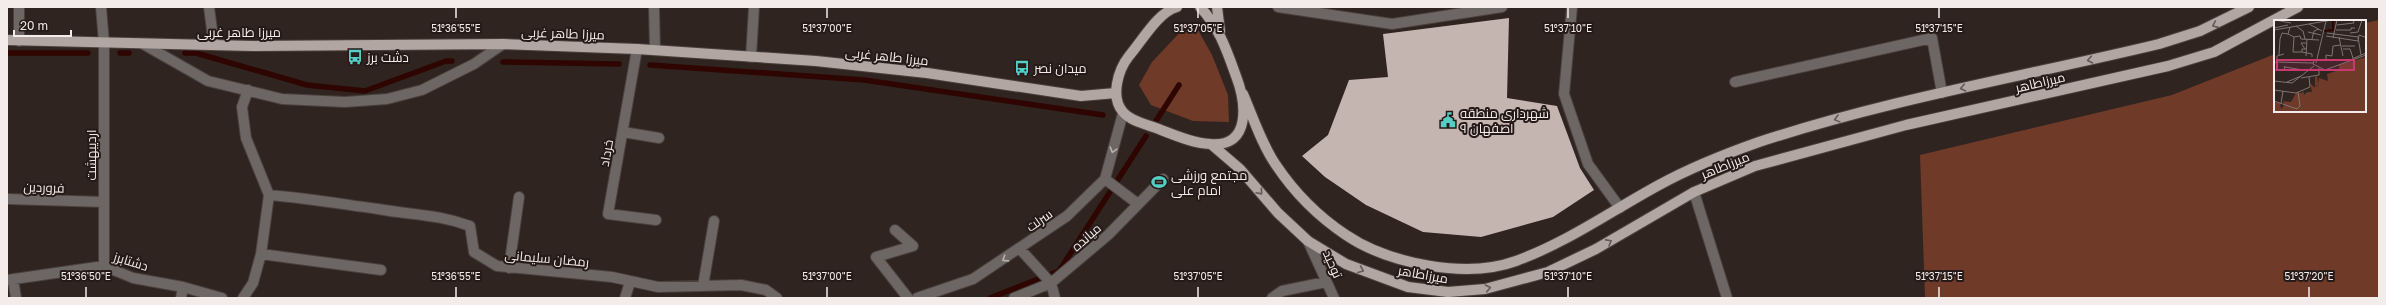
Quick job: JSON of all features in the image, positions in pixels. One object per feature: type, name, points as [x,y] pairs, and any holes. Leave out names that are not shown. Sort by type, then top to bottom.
[{"type":"main road","points":[[1159,20],[1166,7]]},
{"type":"main road","points":[[1177,7],[1171,9],[1159,20],[1125,62],[1118,81],[1116,93],[1118,104],[1123,113],[1134,120],[1194,142],[1212,145],[1234,138],[1241,129],[1244,118],[1243,94],[1221,35],[1217,7]]},
{"type":"main road","points":[[1200,7],[1221,35]]},
{"type":"main road","name":"میرزاطاهر","points":[[1243,94],[1274,164],[1295,190],[1320,215],[1348,236],[1382,252],[1411,262],[1447,268],[1480,268],[1512,263],[1543,251],[1588,228],[1660,185],[1741,148],[1800,129],[1942,93],[2159,44],[2200,32],[2249,7]]},
{"type":"main road","name":"میرزاطاهر","points":[[1212,145],[1240,169],[1278,213],[1308,241],[1346,264],[1408,287],[1448,292],[1485,289],[1548,272],[1596,249],[1694,192],[1755,166],[1906,125],[2168,66],[2214,52],[2298,7]]},
{"type":"main road","name":"میرزا طاهر غربی","points":[[7,40],[104,44],[214,45],[503,44],[637,49],[750,57],[927,73],[1081,96],[1116,93]]},
{"type":"street","points":[[19,41],[20,7]]},
{"type":"street","name":"اردیبهشت","points":[[101,7],[104,44],[104,266]]},
{"type":"street","points":[[209,7],[214,45]]},
{"type":"street","points":[[654,7],[655,50]]},
{"type":"street","points":[[750,57],[754,7]]},
{"type":"street","points":[[1278,7],[1392,24],[1502,7]]},
{"type":"street","points":[[1572,7],[1564,94],[1588,164],[1620,208]]},
{"type":"street","points":[[1735,82],[1932,38],[1942,93]]},
{"type":"street","points":[[143,44],[208,81],[282,99],[345,102],[387,99],[422,90],[474,64],[503,44]]},
{"type":"street","name":"خرداد","points":[[637,49],[608,214],[656,220]]},
{"type":"street","points":[[243,298],[253,283],[261,254],[269,195],[246,138],[242,108],[248,90]]},
{"type":"street","points":[[1123,113],[1106,180],[1138,204]]},
{"type":"street","points":[[623,132],[659,138]]},
{"type":"street","name":"میانده","points":[[1014,298],[1050,283],[1108,235],[1163,179]]},
{"type":"street","name":"سرلت","points":[[917,298],[973,279],[1020,249],[1067,216],[1106,180]]},
{"type":"street","points":[[1694,192],[1727,298]]},
{"type":"street","name":"رمضان سلیمانی","points":[[269,195],[336,202],[378,209],[446,217],[470,226],[474,252],[496,266],[612,276],[630,282],[658,287],[741,285],[766,290],[777,298]]},
{"type":"street","points":[[508,268],[519,197]]},
{"type":"street","name":"فروردین","points":[[8,199],[104,202]]},
{"type":"street","points":[[703,286],[714,221]]},
{"type":"street","points":[[895,230],[913,246],[876,257],[908,298]]},
{"type":"street","name":"توحید","points":[[1308,241],[1334,298]]},
{"type":"street","points":[[1020,249],[1050,283],[1055,298]]},
{"type":"street","points":[[261,254],[381,270]]},
{"type":"street","name":"دشتابرز","points":[[10,280],[104,266],[133,278],[183,287],[222,298]]},
{"type":"street","points":[[10,280],[16,298]]},
{"type":"street","points":[[625,298],[630,282]]},
{"type":"street","points":[[1272,298],[1282,291],[1326,282]]},
{"type":"street","points":[[181,298],[183,287]]},
{"type":"shaded area","points":[[2379,20],[2379,298],[1925,298],[1920,155],[2172,95],[2274,54],[2274,112],[2366,112],[2366,23]]},
{"type":"shaded area","points":[[1185,27],[1198,30],[1212,55],[1228,95],[1229,122],[1193,121],[1151,105],[1139,85],[1152,62]]},
{"type":"building","name":"شهرداری منطقه ۹ اصفهان","points":[[1509,18],[1507,98],[1557,106],[1580,168],[1594,190],[1553,217],[1481,237],[1423,232],[1366,205],[1325,177],[1302,156],[1328,135],[1349,80],[1388,77],[1383,34]]},
{"type":"waterway","points":[[7,53],[88,53]]},
{"type":"waterway","points":[[120,53],[129,53]]},
{"type":"waterway","points":[[185,53],[196,53],[307,85],[365,91],[446,61],[452,61]]},
{"type":"waterway","points":[[503,62],[619,64]]},
{"type":"waterway","points":[[650,65],[864,80],[1103,115]]},
{"type":"waterway","points":[[1154,124],[1179,85]]},
{"type":"waterway","points":[[990,298],[1059,271],[1146,136]]},
{"type":"place","name":"دشت برز","points":[[355,57]]},
{"type":"place","name":"میدان نصر","points":[[1022,68]]},
{"type":"place","name":"شهرداری منطقه ۹ اصفهان","points":[[1448,120]]},
{"type":"place","name":"مجتمع ورزشی امام علی","points":[[1159,182]]}]
